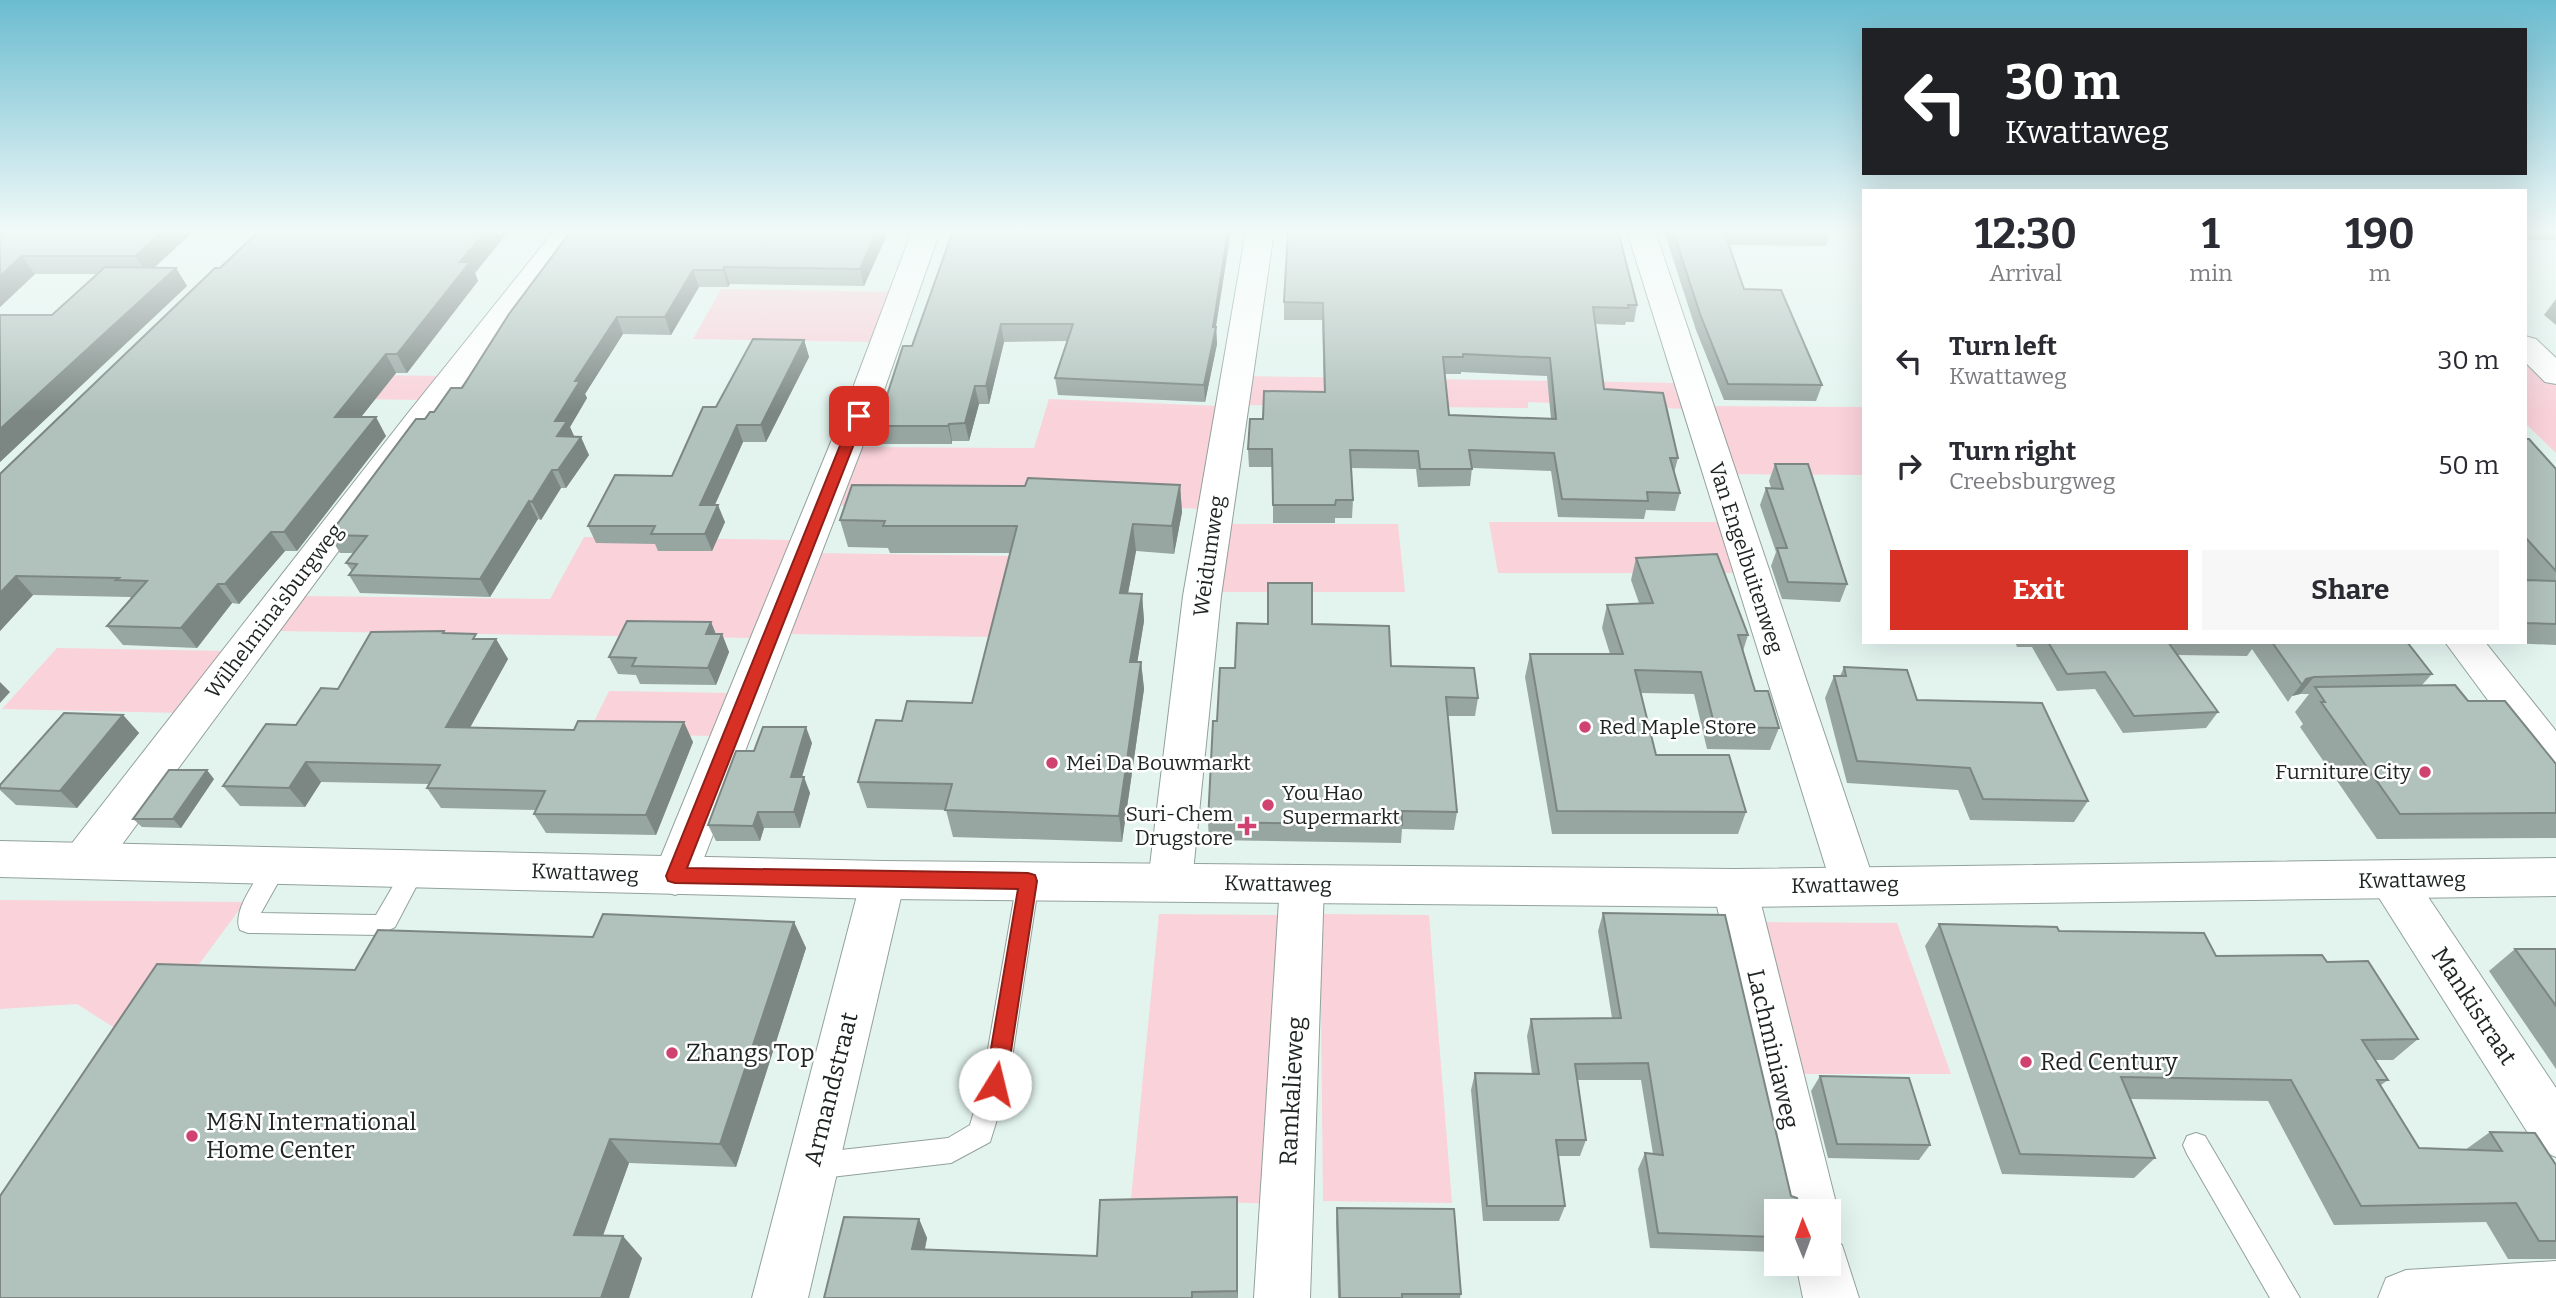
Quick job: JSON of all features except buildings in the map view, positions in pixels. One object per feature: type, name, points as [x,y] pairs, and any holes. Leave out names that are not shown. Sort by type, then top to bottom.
[{"type":"street","name":"Wilhelmina'sburgweg","points":[[85,860],[419,420],[520,292]]},
{"type":"street","points":[[675,876],[853,430],[904,292]]},
{"type":"street","name":"Weidumweg","points":[[1170,882],[1202,596],[1250,292]]},
{"type":"street","name":"Van Engelbuitenweg","points":[[1661,292],[1853,884]]},
{"type":"street","points":[[2527,347],[2556,375]]},
{"type":"street","points":[[2466,644],[2556,761]]},
{"type":"street","name":"Kwattaweg","points":[[0,859],[883,880],[1735,888],[1853,884],[2556,877]]},
{"type":"street","name":"Armandstraat","points":[[780,1298],[883,880]]},
{"type":"street","name":"Mankistraat","points":[[2392,880],[2556,1132]]},
{"type":"street","name":"Ramkalieweg","points":[[1282,1298],[1303,884]]},
{"type":"street","name":"Lachminiaweg","points":[[1735,888],[1808,1199]]},
{"type":"street","points":[[1826,1276],[1831,1298]]},
{"type":"street","points":[[2406,1298],[2556,1289]]},
{"type":"lane","points":[[277,865],[248,916],[248,923],[380,925],[387,920],[415,868]]},
{"type":"lane","points":[[813,1166],[951,1150],[981,1133],[995,1084],[1028,881]]},
{"type":"lane","points":[[2196,1145],[2286,1298]]},
{"type":"shaded area","points":[[720,292],[895,292],[875,342],[693,339]]},
{"type":"shaded area","points":[[2527,358],[2556,386],[2556,453],[2527,425]]},
{"type":"shaded area","points":[[300,374],[443,376],[425,400],[278,398]]},
{"type":"shaded area","points":[[1244,376],[1680,383],[1687,409],[1528,402],[1528,408],[1239,405]]},
{"type":"shaded area","points":[[1049,399],[1219,406],[1202,509],[1018,500],[1016,508],[836,506],[860,447],[1034,448]]},
{"type":"shaded area","points":[[1706,406],[1862,407],[1862,475],[1728,474]]},
{"type":"shaded area","points":[[1489,522],[1724,522],[1741,573],[1498,573]]},
{"type":"shaded area","points":[[1226,524],[1398,524],[1405,592],[1214,592]]},
{"type":"shaded area","points":[[584,537],[793,540],[754,638],[275,631],[302,596],[550,599]]},
{"type":"shaded area","points":[[816,553],[1012,556],[993,637],[786,634]]},
{"type":"shaded area","points":[[57,648],[228,651],[181,713],[2,709]]},
{"type":"shaded area","points":[[609,691],[731,693],[714,736],[588,734]]},
{"type":"shaded area","points":[[0,900],[245,902],[140,1044],[77,1004],[0,1009]]},
{"type":"shaded area","points":[[1159,914],[1284,915],[1277,1204],[1131,1199]]},
{"type":"shaded area","points":[[1320,914],[1429,915],[1452,1203],[1323,1201]]},
{"type":"shaded area","points":[[1758,922],[1897,923],[1951,1074],[1801,1074]]},
{"type":"place","name":"Red Maple Store","points":[[1585,727]]},
{"type":"place","name":"Mei Da Bouwmarkt","points":[[1052,763]]},
{"type":"place","name":"Furniture City","points":[[2425,772]]},
{"type":"place","name":"You Hao Supermarkt","points":[[1268,805]]},
{"type":"place","name":"Suri-Chem Drugstore","points":[[1247,826]]},
{"type":"place","name":"Zhangs Top","points":[[672,1053]]},
{"type":"place","name":"Red Century","points":[[2026,1062]]},
{"type":"place","name":"M&N International Home Center","points":[[192,1136]]},
{"type":"route","points":[[859,416],[675,876],[1028,881],[995,1084]]}]
